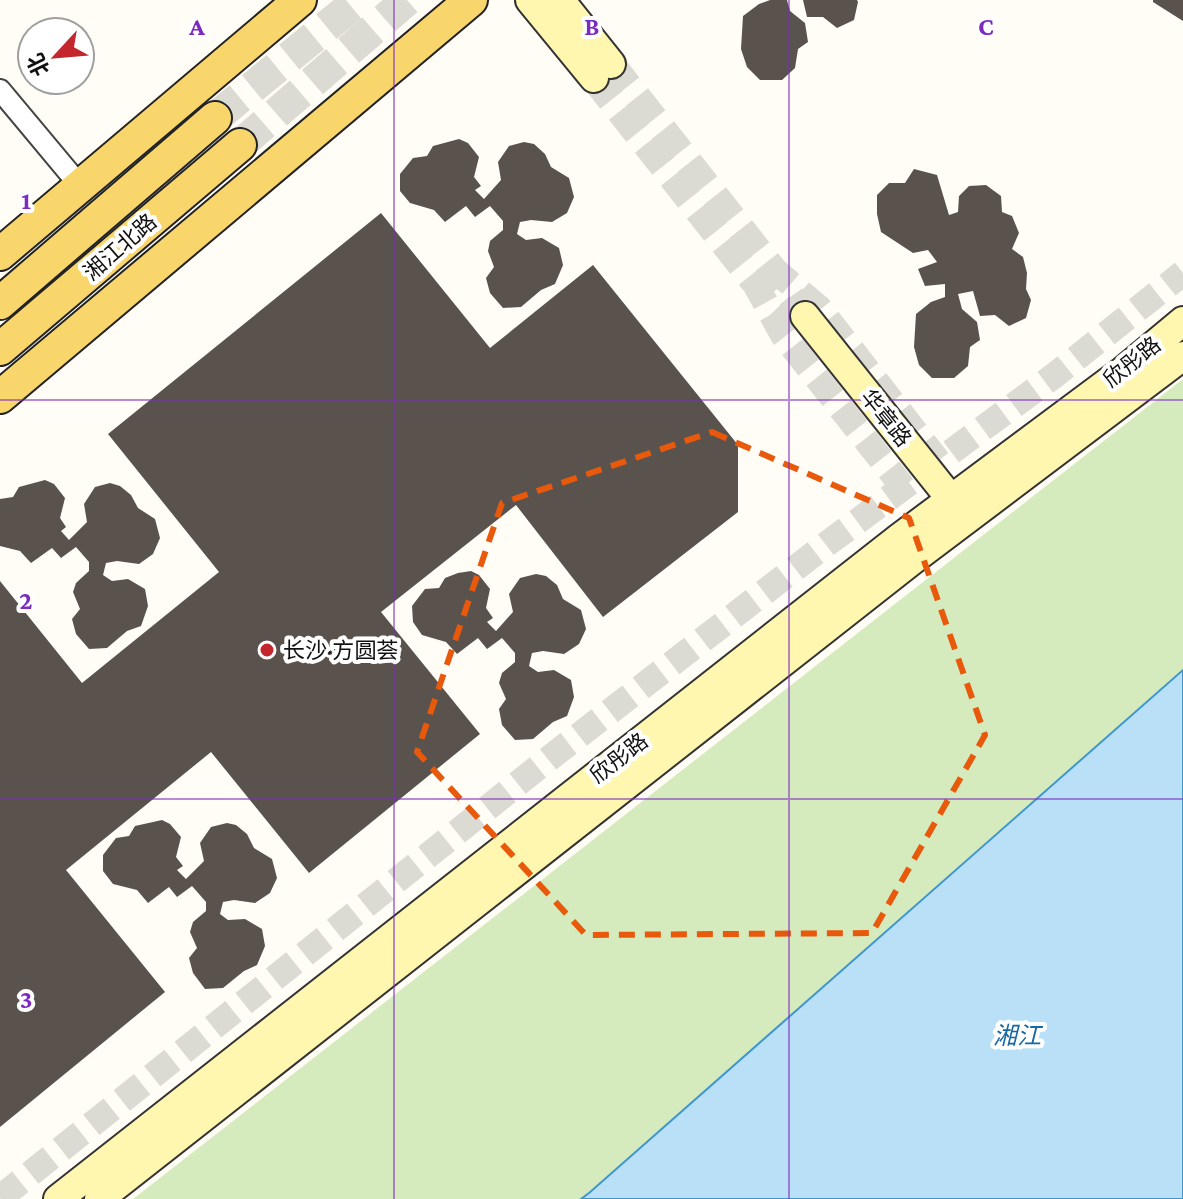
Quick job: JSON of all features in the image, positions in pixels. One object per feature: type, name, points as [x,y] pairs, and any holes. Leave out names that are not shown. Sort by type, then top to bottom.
[{"type":"main road","points":[[0,254],[300,0]]},
{"type":"main road","points":[[0,397],[471,0]]},
{"type":"main road","points":[[530,0],[602,71],[560,0]]},
{"type":"main road","name":"湘江北路","points":[[0,303],[215,118]]},
{"type":"main road","name":"湘江北路","points":[[0,349],[240,145]]},
{"type":"main road","name":"华章路","points":[[800,320],[954,513]]},
{"type":"main road","name":"欣彤路","points":[[99,1199],[954,513],[1183,321]]},
{"type":"main road","name":"欣彤路","points":[[58,1199],[954,513],[1183,356]]},
{"type":"street","points":[[0,90],[81,187]]},
{"type":"highlighted area","points":[[712,432],[909,518],[985,735],[872,933],[586,935],[417,752],[502,503]]},
{"type":"green space","points":[[1183,379],[1183,670],[581,1199],[133,1199]]},
{"type":"water","name":"湘江","points":[[1183,670],[1183,1199],[581,1199],[589,1193]]},
{"type":"building","points":[[770,0],[787,0],[790,11],[805,23],[808,42],[798,49],[795,68],[782,80],[760,80],[747,67],[741,49],[743,16]]},
{"type":"building","points":[[803,0],[858,2],[854,20],[837,28],[823,17],[807,17]]},
{"type":"building","points":[[1183,0],[1183,21],[1153,2]]},
{"type":"building","points":[[459,139],[468,143],[479,157],[474,177],[481,186],[475,190],[484,199],[501,180],[498,162],[509,146],[524,142],[534,144],[545,154],[551,167],[569,178],[574,197],[567,213],[552,222],[520,222],[517,234],[526,240],[542,238],[559,248],[563,265],[555,284],[541,290],[521,307],[503,308],[490,293],[486,278],[494,267],[488,251],[490,241],[503,230],[503,221],[490,206],[475,217],[466,206],[445,222],[434,210],[410,203],[400,191],[400,174],[413,158],[427,156],[433,146]]},
{"type":"building","points":[[914,169],[937,175],[949,215],[958,212],[959,196],[969,186],[986,185],[1001,196],[1002,212],[1012,216],[1019,233],[1012,249],[1023,257],[1027,273],[1026,289],[1031,300],[1026,318],[1009,326],[995,315],[980,316],[973,291],[958,294],[962,309],[977,322],[980,340],[970,347],[968,366],[954,378],[932,378],[919,365],[914,347],[916,314],[931,302],[945,297],[945,284],[925,286],[918,269],[937,262],[928,250],[913,253],[881,232],[877,214],[877,195],[889,183],[905,183]]},
{"type":"building","name":"长沙·方圆荟","points":[[381,213],[490,348],[593,265],[738,445],[738,512],[603,617],[516,505],[381,612],[480,734],[309,873],[211,752],[66,870],[165,992],[0,1127],[0,581],[82,683],[219,572],[108,434]]},
{"type":"building","points":[[45,480],[54,484],[65,498],[60,518],[66,527],[61,531],[69,540],[87,522],[84,504],[95,487],[110,483],[120,486],[131,495],[138,508],[155,519],[160,538],[153,554],[139,564],[106,563],[103,575],[112,581],[128,579],[145,589],[148,606],[141,626],[127,631],[107,648],[89,649],[76,634],[72,619],[80,609],[73,592],[76,583],[89,571],[89,562],[76,547],[61,558],[52,548],[31,563],[20,551],[0,546],[0,499],[13,497],[19,487]]},
{"type":"building","points":[[471,571],[479,575],[490,589],[486,608],[493,618],[487,622],[496,631],[513,612],[509,594],[520,578],[536,574],[546,576],[557,585],[563,599],[581,610],[586,629],[579,644],[564,654],[532,653],[529,666],[538,672],[554,670],[571,680],[574,697],[567,716],[553,722],[533,739],[515,740],[502,725],[499,709],[506,699],[499,683],[502,673],[515,662],[515,653],[502,638],[487,649],[478,638],[457,654],[446,642],[422,635],[413,622],[412,606],[425,589],[439,588],[445,578]]},
{"type":"building","points":[[162,820],[181,837],[176,857],[183,866],[177,870],[186,879],[204,861],[200,843],[211,827],[227,823],[236,825],[247,834],[254,848],[272,859],[277,878],[270,893],[255,903],[223,902],[220,914],[228,920],[245,919],[262,929],[265,946],[257,965],[223,988],[205,989],[193,973],[189,958],[197,948],[190,932],[193,922],[206,911],[206,902],[192,886],[177,897],[169,887],[148,903],[137,890],[113,884],[103,871],[103,855],[116,838],[129,836],[135,826]]},
{"type":"tunnel","points":[[215,118],[359,0]]},
{"type":"tunnel","points":[[240,145],[407,0]]},
{"type":"tunnel","points":[[611,64],[771,267],[805,316]]},
{"type":"tunnel","points":[[594,78],[753,280],[791,319]]},
{"type":"tunnel","points":[[771,267],[819,308],[938,461]]},
{"type":"tunnel","points":[[0,1198],[551,757],[828,543],[1055,375],[1183,273]]},
{"type":"tunnel","points":[[753,280],[783,335],[903,487]]},
{"type":"place","name":"长沙·方圆荟","points":[[267,650]]}]
